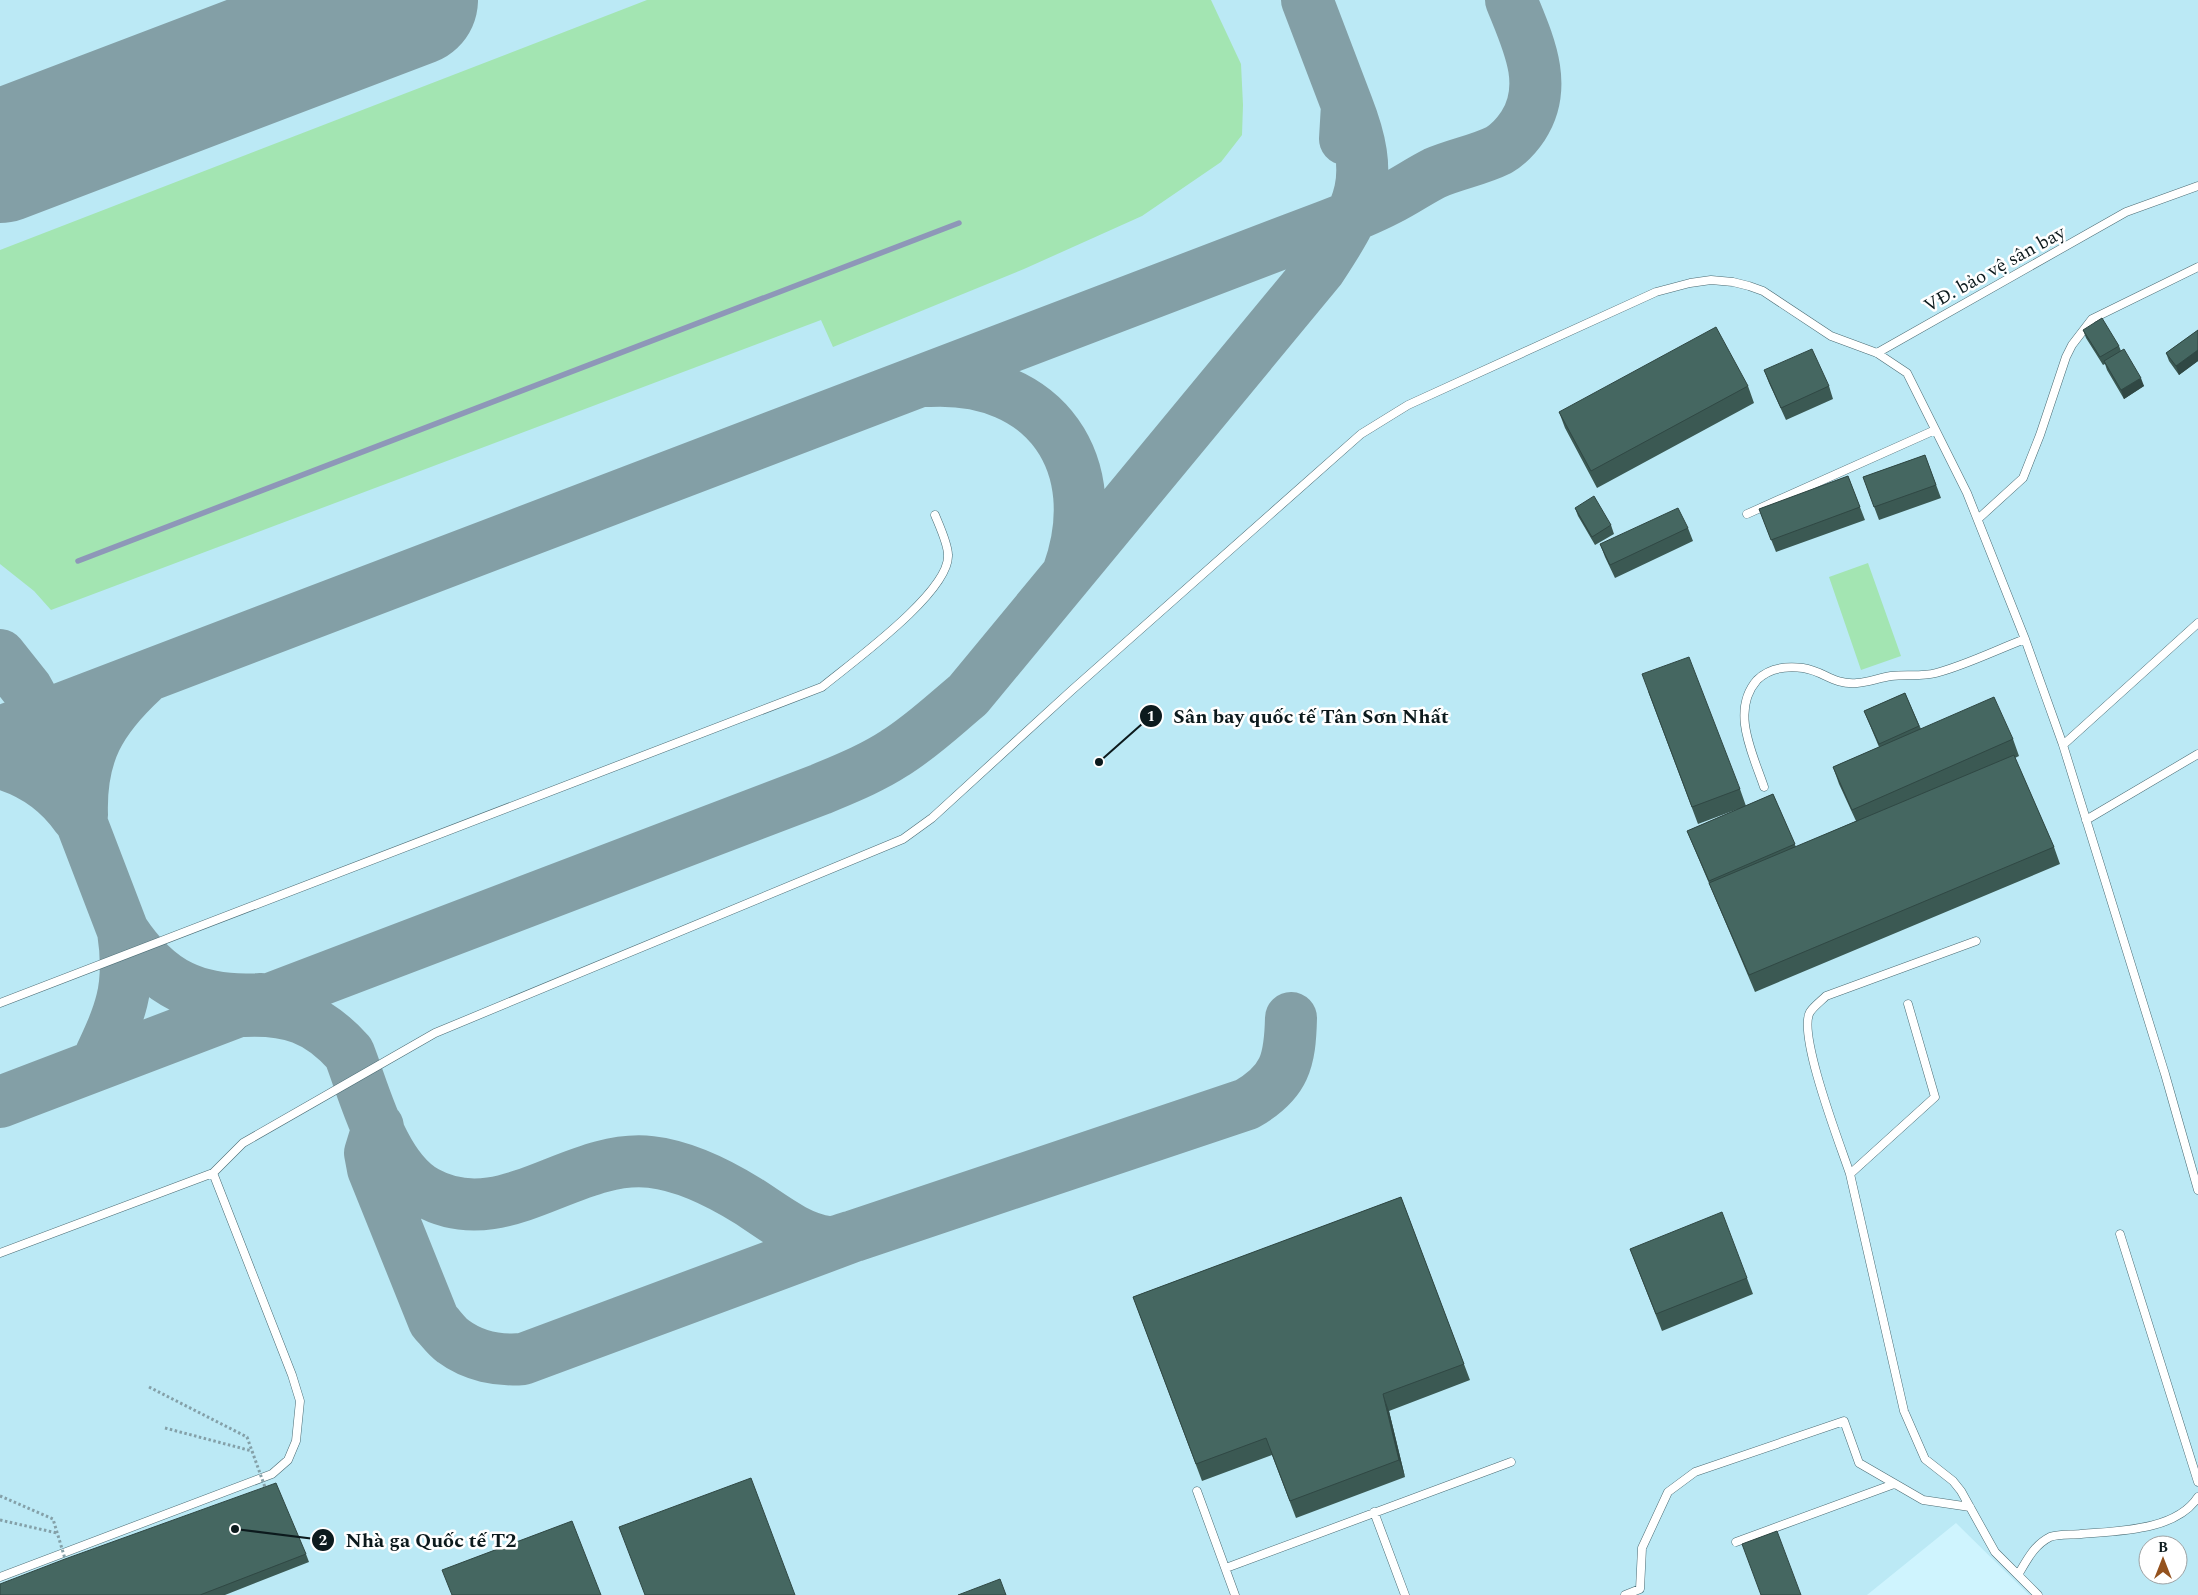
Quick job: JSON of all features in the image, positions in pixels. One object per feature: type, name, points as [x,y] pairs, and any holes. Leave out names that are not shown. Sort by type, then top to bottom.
[{"type":"lane","name":"VĐ. bảo vệ sân bay","points":[[1877,353],[2126,212],[2198,186]]},
{"type":"lane","points":[[1978,519],[2023,478],[2040,435],[2066,357],[2072,345],[2092,319],[2198,267]]},
{"type":"lane","points":[[0,1253],[213,1173],[243,1143],[435,1033],[903,839],[937,813],[1072,690],[1361,434],[1408,405],[1656,292],[1690,283],[1711,280],[1733,282],[1763,291],[1831,336],[1877,353],[1907,373],[1967,493],[2025,638],[2063,745],[2165,1074],[2198,1190]]},
{"type":"lane","points":[[1747,514],[1935,430]]},
{"type":"lane","points":[[0,1003],[822,687],[920,606],[940,581],[949,555],[935,515]]},
{"type":"lane","points":[[2063,745],[2198,623]]},
{"type":"lane","points":[[1764,787],[1747,738],[1743,709],[1752,686],[1770,670],[1804,668],[1838,683],[1858,683],[1892,676],[1923,676],[2025,638]]},
{"type":"lane","points":[[2086,820],[2198,754]]},
{"type":"lane","points":[[1976,941],[1826,996],[1810,1013],[1807,1027],[1811,1054],[1850,1174],[1904,1411],[1925,1459],[1953,1481],[1962,1491],[1995,1552],[2038,1595]]},
{"type":"lane","points":[[1850,1174],[1935,1097],[1908,1004]]},
{"type":"lane","points":[[0,1577],[272,1474],[288,1460],[296,1441],[300,1401],[292,1374],[213,1173]]},
{"type":"lane","points":[[2120,1234],[2198,1482]]},
{"type":"lane","points":[[1626,1595],[1640,1590],[1642,1548],[1668,1492],[1695,1472],[1844,1422],[1859,1464],[1922,1500],[1970,1507]]},
{"type":"lane","points":[[1226,1568],[1511,1462]]},
{"type":"lane","points":[[1736,1542],[1894,1484]]},
{"type":"lane","points":[[1197,1491],[1235,1595]]},
{"type":"lane","points":[[2018,1574],[2035,1548],[2052,1536],[2117,1531],[2165,1523],[2191,1508],[2198,1497]]},
{"type":"lane","points":[[1374,1512],[1405,1595]]},
{"type":"path","points":[[149,1387],[247,1437],[268,1495]]},
{"type":"path","points":[[165,1428],[252,1451]]},
{"type":"path","points":[[0,1496],[53,1519],[68,1567]]},
{"type":"path","points":[[0,1520],[58,1534]]},
{"type":"shaded area","points":[[0,0],[2198,0],[2198,1595],[2029,1595],[1956,1523],[1867,1595],[0,1595]]},
{"type":"green space","points":[[647,0],[1211,0],[1241,64],[1242,135],[1221,162],[1142,216],[1024,269],[833,347],[821,320],[51,610],[34,591],[0,564],[0,250]]},
{"type":"green space","points":[[1868,563],[1901,656],[1861,670],[1829,577]]},
{"type":"building","points":[[2102,318],[2119,346],[2100,357],[2083,330]]},
{"type":"building","points":[[1716,327],[1748,386],[1591,471],[1559,412]]},
{"type":"building","points":[[2198,330],[2198,350],[2176,366],[2166,353]]},
{"type":"building","points":[[1812,349],[1829,386],[1781,408],[1764,370]]},
{"type":"building","points":[[2124,349],[2141,378],[2121,390],[2104,361]]},
{"type":"building","points":[[1925,455],[1936,485],[1874,507],[1863,477]]},
{"type":"building","points":[[1848,476],[1860,507],[1771,540],[1759,509]]},
{"type":"building","points":[[1594,496],[1611,525],[1592,537],[1575,508]]},
{"type":"building","points":[[1678,508],[1688,528],[1610,565],[1600,544]]},
{"type":"building","points":[[1689,657],[1740,789],[1692,807],[1642,674]]},
{"type":"building","points":[[1905,693],[1919,726],[1879,744],[1864,711]]},
{"type":"building","points":[[1994,697],[2013,739],[1852,810],[1833,767]]},
{"type":"building","points":[[2014,755],[2054,847],[1749,975],[1709,883]]},
{"type":"building","points":[[1773,794],[1795,844],[1709,881],[1687,831]]},
{"type":"building","points":[[1401,1197],[1464,1364],[1383,1394],[1399,1460],[1290,1501],[1266,1438],[1196,1464],[1133,1297]]},
{"type":"building","points":[[1722,1212],[1747,1278],[1656,1314],[1630,1249]]},
{"type":"building","points":[[751,1478],[795,1595],[645,1595],[619,1527]]},
{"type":"building","points":[[276,1483],[306,1554],[200,1595],[0,1595],[0,1584]]},
{"type":"building","points":[[572,1521],[601,1595],[452,1595],[442,1570]]},
{"type":"building","points":[[1777,1531],[1801,1595],[1761,1595],[1742,1544]]},
{"type":"building","points":[[1000,1579],[1006,1595],[958,1595]]},
{"type":"waterway","points":[[78,561],[959,223]]},
{"type":"taxiway","points":[[1307,0],[1347,105],[1345,139]]},
{"type":"taxiway","points":[[0,732],[1337,222],[1395,196],[1435,173],[1484,157],[1499,150],[1523,126],[1531,110],[1535,95],[1535,79],[1529,47],[1511,0]]},
{"type":"taxiway","points":[[0,1102],[821,789],[877,763],[914,740],[968,695],[1320,269],[1346,227],[1355,208],[1360,191],[1362,173],[1361,153],[1347,105]]},
{"type":"taxiway","points":[[929,381],[970,383],[1006,393],[1035,411],[1057,434],[1072,463],[1079,497],[1078,533],[1068,573]]},
{"type":"taxiway","points":[[0,655],[27,689],[38,709],[123,931],[126,969],[122,1001],[112,1031],[96,1065]]},
{"type":"taxiway","points":[[82,815],[82,793],[85,774],[89,756],[96,740],[104,724],[115,709],[143,680]]},
{"type":"taxiway","points":[[0,763],[23,771],[53,790],[77,817]]},
{"type":"taxiway","points":[[123,931],[150,965],[165,977],[181,986],[217,998],[261,999]]},
{"type":"taxiway","points":[[244,1011],[275,1012],[302,1018],[326,1031],[337,1041],[349,1053],[369,1110],[387,1149],[398,1166],[411,1181],[426,1192],[455,1203],[483,1204],[510,1199],[593,1169],[622,1162],[651,1162],[677,1167],[714,1182],[806,1236],[831,1242],[850,1237]]},
{"type":"taxiway","points":[[378,1127],[370,1153],[373,1169],[434,1321],[450,1339],[478,1354],[496,1358],[523,1359],[854,1236],[1247,1104],[1270,1087],[1283,1069],[1289,1046],[1291,1018]]},
{"type":"runway","points":[[0,157],[412,0]]},
{"type":"place","name":"Sân bay quốc tế Tân Sơn Nhất","points":[[1099,762]]},
{"type":"place","name":"Nhà ga Quốc tế T2","points":[[235,1529]]}]
